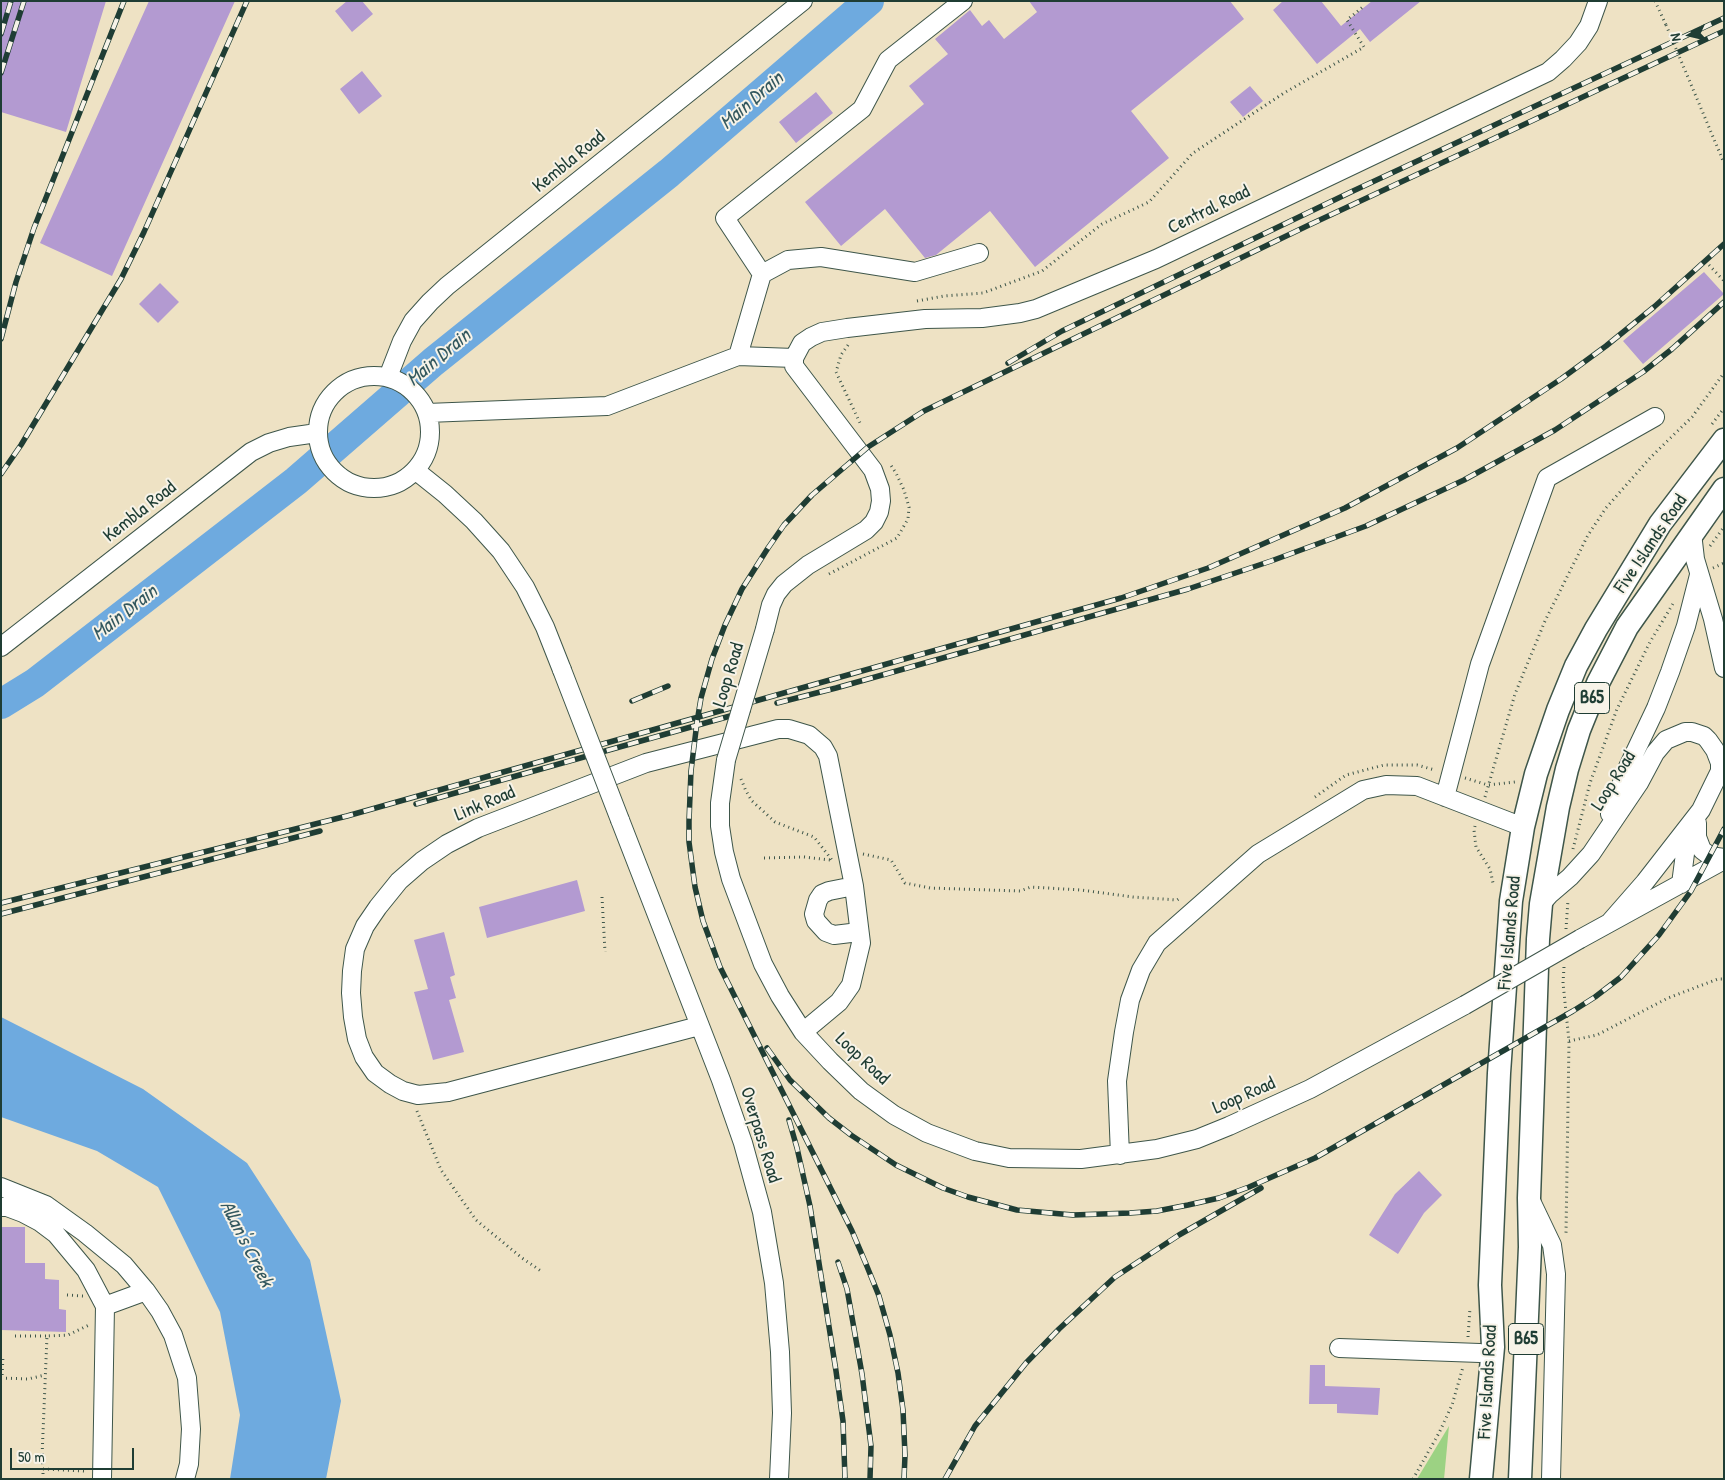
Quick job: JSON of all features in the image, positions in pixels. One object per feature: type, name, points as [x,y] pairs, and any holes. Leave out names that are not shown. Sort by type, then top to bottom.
[{"type":"main road","name":"Five Islands Road","points":[[1481,1479],[1493,1347],[1490,1284],[1498,1093],[1510,911],[1522,828],[1536,774],[1558,710],[1576,666],[1596,628],[1715,436]]},
{"type":"main road","name":"Five Islands Road","points":[[1520,1479],[1530,1247],[1529,1198],[1537,949],[1541,904],[1552,834],[1567,769],[1579,730],[1598,684],[1627,627],[1724,489]]},
{"type":"main road","name":"B65","points":[[1466,1479],[1490,1284]]},
{"type":"street","name":"Kembla Road","points":[[388,377],[402,340],[413,321],[447,286],[804,1]]},
{"type":"street","points":[[762,274],[724,218],[862,109],[888,60],[963,1]]},
{"type":"street","name":"Central Road","points":[[794,358],[802,343],[822,332],[926,319],[982,318],[1020,313],[1036,309],[1156,259],[1548,72],[1578,43],[1589,26],[1598,1]]},
{"type":"street","points":[[738,356],[762,274],[788,260],[822,257],[915,272],[979,253]]},
{"type":"street","points":[[427,413],[607,406],[738,356],[794,358]]},
{"type":"street","name":"Loop Road","points":[[794,358],[794,366],[799,374],[873,470],[880,489],[881,501],[879,512],[874,522],[866,530],[808,565],[784,584],[774,599],[722,779],[720,826],[724,852],[731,879],[763,964],[780,996],[803,1032],[861,1090],[894,1115],[927,1133],[975,1151],[1009,1158],[1082,1159],[1158,1149],[1197,1139],[1310,1089],[1465,1005],[1573,938],[1610,922],[1724,859]]},
{"type":"street","points":[[371,375],[388,377],[405,384],[418,397],[427,413],[430,428],[429,443],[424,458],[415,470],[400,482],[382,488],[363,487],[345,480],[331,468],[321,451],[318,437],[320,416],[327,400],[339,387],[354,379],[371,375]]},
{"type":"street","points":[[1445,798],[1480,664],[1547,478],[1655,417]]},
{"type":"street","name":"Kembla Road","points":[[1,648],[234,463],[269,443],[289,437],[318,437]]},
{"type":"street","name":"Overpass Road","points":[[415,470],[474,521],[501,551],[525,587],[545,627],[721,1080],[743,1143],[762,1212],[774,1283],[780,1352],[782,1413],[779,1479]]},
{"type":"street","points":[[1692,533],[1698,570],[1713,619],[1724,668]]},
{"type":"street","points":[[1599,843],[1628,767],[1656,708],[1673,664],[1686,626],[1698,570]]},
{"type":"street","name":"Link Road","points":[[699,1026],[448,1092],[418,1095],[390,1084],[375,1073],[364,1057],[357,1039],[351,993],[356,949],[365,926],[399,881],[422,861],[447,844],[478,828],[646,763],[778,729],[789,730],[809,735],[823,748],[828,756],[839,858],[854,886],[861,943],[851,985],[839,1002],[803,1032]]},
{"type":"street","name":"Loop Road","points":[[1541,904],[1549,894],[1586,861],[1632,795],[1661,745],[1672,736],[1692,732],[1698,734],[1708,740],[1718,756],[1722,769],[1699,814],[1645,882],[1610,922]]},
{"type":"street","points":[[1120,1154],[1117,1081],[1130,1000],[1141,970],[1157,943],[1258,854],[1364,790],[1386,785],[1417,786],[1522,828]]},
{"type":"street","points":[[1699,814],[1696,833],[1700,846],[1708,855],[1724,859]]},
{"type":"street","points":[[1681,884],[1686,846],[1699,814]]},
{"type":"street","points":[[854,886],[822,894],[814,914],[816,921],[826,932],[834,935],[860,932]]},
{"type":"street","points":[[1,1186],[46,1206],[69,1221],[124,1265],[146,1291],[173,1335],[187,1378],[191,1429],[186,1479]]},
{"type":"street","points":[[1529,1198],[1552,1245],[1556,1274],[1551,1479]]},
{"type":"street","points":[[1,1207],[8,1207],[23,1213],[40,1222],[56,1234],[86,1270],[105,1306],[102,1479]]},
{"type":"street","points":[[105,1306],[146,1291]]},
{"type":"street","points":[[1339,1348],[1467,1351],[1480,1353]]},
{"type":"path","points":[[1655,1],[1724,163]]},
{"type":"path","points":[[1709,265],[1722,276],[1724,281]]},
{"type":"path","points":[[1715,436],[1724,408]]},
{"type":"path","points":[[1698,570],[1724,527]]},
{"type":"path","points":[[1573,938],[1570,877],[1573,850],[1590,783],[1608,729],[1625,690],[1675,600]]},
{"type":"path","points":[[1309,802],[1346,775],[1384,765],[1417,765],[1488,785],[1516,782],[1520,774]]},
{"type":"path","points":[[741,774],[741,781],[752,801],[775,822],[814,837],[839,858]]},
{"type":"path","points":[[764,858],[839,858],[865,853],[891,860],[905,883],[930,888],[1020,891],[1031,886],[1177,900],[1183,896]]},
{"type":"path","points":[[602,897],[605,952]]},
{"type":"path","points":[[1564,964],[1563,983],[1569,1040],[1566,1240]]},
{"type":"path","points":[[1569,1040],[1597,1035],[1668,998],[1718,979],[1724,979]]},
{"type":"path","points":[[410,1092],[441,1170],[476,1220],[541,1272]]},
{"type":"path","points":[[67,1295],[83,1296],[85,1306]]},
{"type":"path","points":[[15,1336],[68,1335],[90,1325]]},
{"type":"path","points":[[43,1479],[42,1456],[47,1336]]},
{"type":"path","points":[[1,1356],[3,1356],[2,1378],[28,1379],[45,1375]]},
{"type":"path","points":[[43,1469],[84,1471]]},
{"type":"green space","points":[[1449,1426],[1444,1479],[1417,1479]]},
{"type":"water","name":"Allan's Creek","points":[[1,1017],[143,1089],[247,1163],[310,1260],[341,1401],[326,1479],[230,1479],[240,1415],[220,1312],[158,1187],[97,1151],[1,1117]]},
{"type":"building","points":[[1,1],[106,1],[66,132],[1,112]]},
{"type":"building","points":[[149,1],[235,1],[112,276],[40,243]]},
{"type":"building","points":[[347,1],[362,1],[373,14],[352,32],[335,11]]},
{"type":"building","points":[[1029,1],[1230,1],[1244,19],[1131,111],[1169,158],[1035,267],[990,211],[936,255],[925,258],[885,209],[841,246],[805,202],[924,104],[909,86],[948,54],[935,39],[970,10],[982,26],[989,20],[1004,39],[1037,12]]},
{"type":"building","points":[[1283,1],[1321,1],[1341,26],[1372,1],[1421,1],[1370,42],[1360,29],[1317,64],[1273,10]]},
{"type":"building","points":[[362,71],[382,96],[359,114],[340,89]]},
{"type":"building","points":[[1250,86],[1263,101],[1243,117],[1230,102]]},
{"type":"building","points":[[816,92],[833,113],[796,143],[779,122]]},
{"type":"building","points":[[1704,272],[1724,294],[1643,364],[1623,341]]},
{"type":"building","points":[[160,283],[179,302],[158,323],[139,304]]},
{"type":"building","points":[[577,880],[585,911],[487,938],[479,907]]},
{"type":"building","points":[[444,932],[455,975],[450,977],[456,998],[449,1000],[464,1052],[433,1060],[414,992],[428,989],[414,940]]},
{"type":"building","points":[[1419,1171],[1442,1195],[1424,1213],[1398,1254],[1369,1235],[1395,1194]]},
{"type":"building","points":[[1,1227],[25,1227],[25,1263],[45,1263],[45,1279],[59,1280],[59,1309],[66,1310],[66,1332],[1,1330]]},
{"type":"building","points":[[1310,1365],[1325,1365],[1325,1386],[1380,1388],[1378,1415],[1337,1413],[1337,1404],[1309,1404]]},
{"type":"waterway","name":"Main Drain","points":[[1,704],[35,683],[296,481],[433,362],[669,173],[869,1]]},
{"type":"railway","points":[[1,34],[11,1]]},
{"type":"railway","points":[[1,73],[24,1]]},
{"type":"railway","points":[[1,339],[16,282],[34,228],[124,1]]},
{"type":"railway","points":[[1,474],[21,445],[121,279],[144,232],[247,1]]},
{"type":"railway","points":[[1008,363],[1062,331],[1353,191],[1724,18]]},
{"type":"railway","points":[[904,1479],[903,1410],[898,1373],[879,1296],[852,1231],[720,967],[703,921],[695,887],[689,842],[689,821],[691,771],[697,722],[701,698],[712,659],[742,589],[784,525],[812,495],[868,447],[924,411],[1309,225],[1724,31]]},
{"type":"railway","points":[[1,903],[347,816],[1121,598],[1208,568],[1345,508],[1457,448],[1561,379],[1606,346],[1654,307],[1724,244]]},
{"type":"railway","points":[[777,703],[1188,589],[1366,526],[1464,480],[1555,430],[1643,372],[1672,349],[1724,302]]},
{"type":"railway","points":[[632,701],[668,686]]},
{"type":"railway","points":[[416,804],[748,711]]},
{"type":"railway","points":[[767,1048],[790,1080],[829,1118],[851,1135],[896,1165],[943,1188],[968,1197],[1017,1210],[1073,1215],[1157,1211],[1219,1198],[1315,1158],[1595,997],[1621,977],[1659,935],[1691,891],[1724,829]]},
{"type":"railway","points":[[1,914],[320,831]]},
{"type":"railway","points":[[789,1120],[810,1206],[836,1371],[843,1421],[845,1479]]},
{"type":"railway","points":[[945,1479],[975,1426],[1026,1363],[1059,1329],[1115,1277],[1179,1235],[1261,1188]]},
{"type":"railway","points":[[838,1262],[847,1289],[862,1374],[871,1446],[870,1479]]}]
